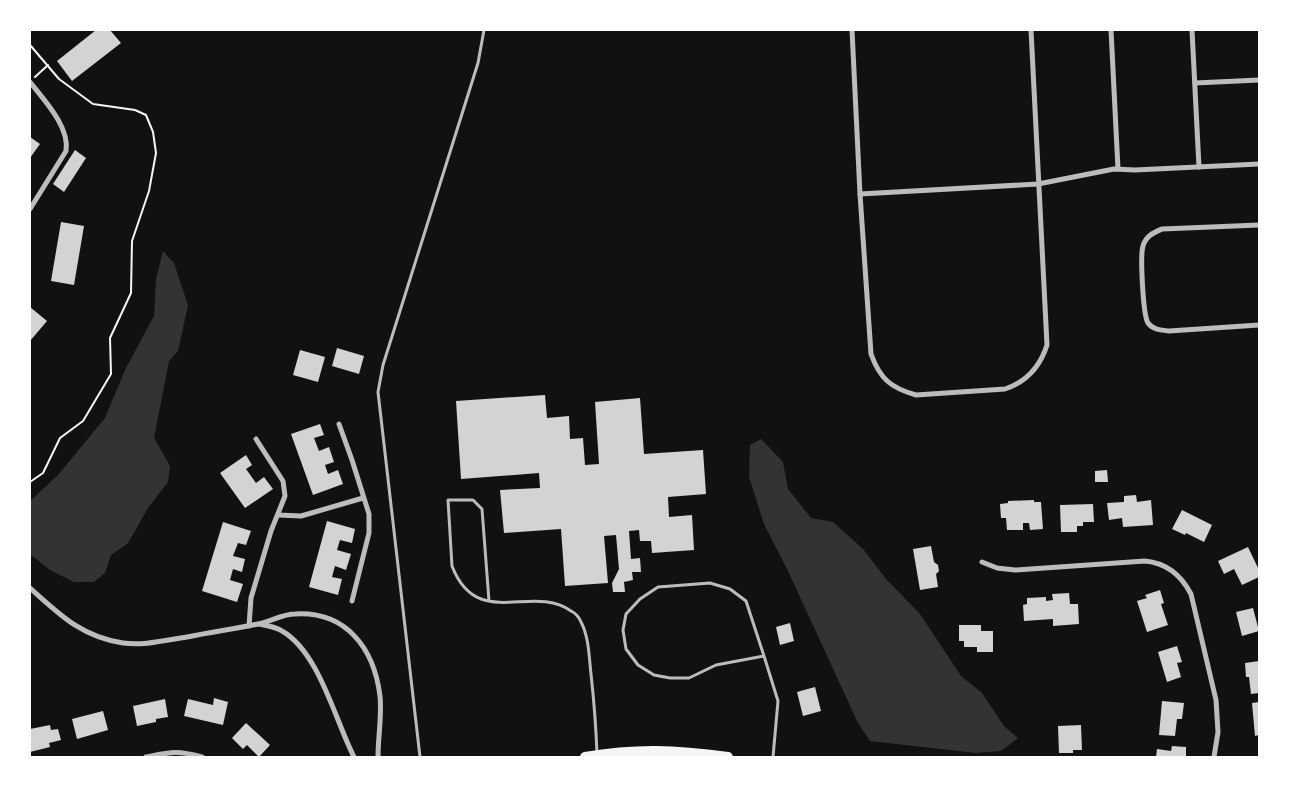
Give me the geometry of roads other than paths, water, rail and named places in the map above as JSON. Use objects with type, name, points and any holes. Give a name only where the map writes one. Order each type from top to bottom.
[{"type":"main road","points":[[585,757],[628,751],[661,750],[728,757]]},
{"type":"street","points":[[852,30],[870,354],[879,374],[886,382],[916,395],[1004,389],[1015,386],[1027,377],[1044,356],[1046,345],[1031,30]]},
{"type":"street","points":[[1111,30],[1118,169]]},
{"type":"street","points":[[1192,30],[1199,167]]},
{"type":"street","points":[[1195,82],[1259,80]]},
{"type":"street","points":[[30,82],[52,111],[67,143],[66,150],[30,209]]},
{"type":"street","points":[[860,194],[1038,184],[1118,169],[1135,170],[1259,164]]},
{"type":"street","points":[[1259,225],[1162,229],[1150,234],[1143,245],[1141,255],[1145,314],[1148,324],[1155,329],[1169,331],[1259,326]]},
{"type":"street","points":[[339,424],[369,514],[369,533],[352,601]]},
{"type":"street","points":[[249,626],[251,598],[271,531],[285,496],[283,481],[256,440]]},
{"type":"street","points":[[278,515],[301,516],[363,498]]},
{"type":"street","points":[[982,562],[997,568],[1015,570],[1145,561],[1159,564],[1172,570],[1184,582],[1190,594],[1216,700],[1218,732],[1214,757]]},
{"type":"street","points":[[30,588],[65,620],[88,634],[125,644],[151,643],[249,626],[292,614],[314,614],[336,621],[355,636],[369,656],[376,676],[380,698],[378,757]]},
{"type":"street","points":[[259,624],[280,629],[302,649],[318,676],[354,757]]},
{"type":"street","points":[[146,757],[182,752],[202,757]]},
{"type":"lane","points":[[420,757],[378,392],[385,356],[478,63],[484,30]]},
{"type":"lane","points":[[489,601],[482,509],[473,500],[448,500],[450,555],[454,571],[468,591],[489,601],[501,604],[542,601],[557,604],[567,608],[581,620],[589,653],[598,755]]},
{"type":"lane","points":[[764,656],[716,665],[689,678],[670,678],[654,675],[638,665],[626,649],[623,630],[626,614],[640,598],[658,587],[710,583],[730,589],[746,601],[764,656],[778,701],[773,757]]}]
